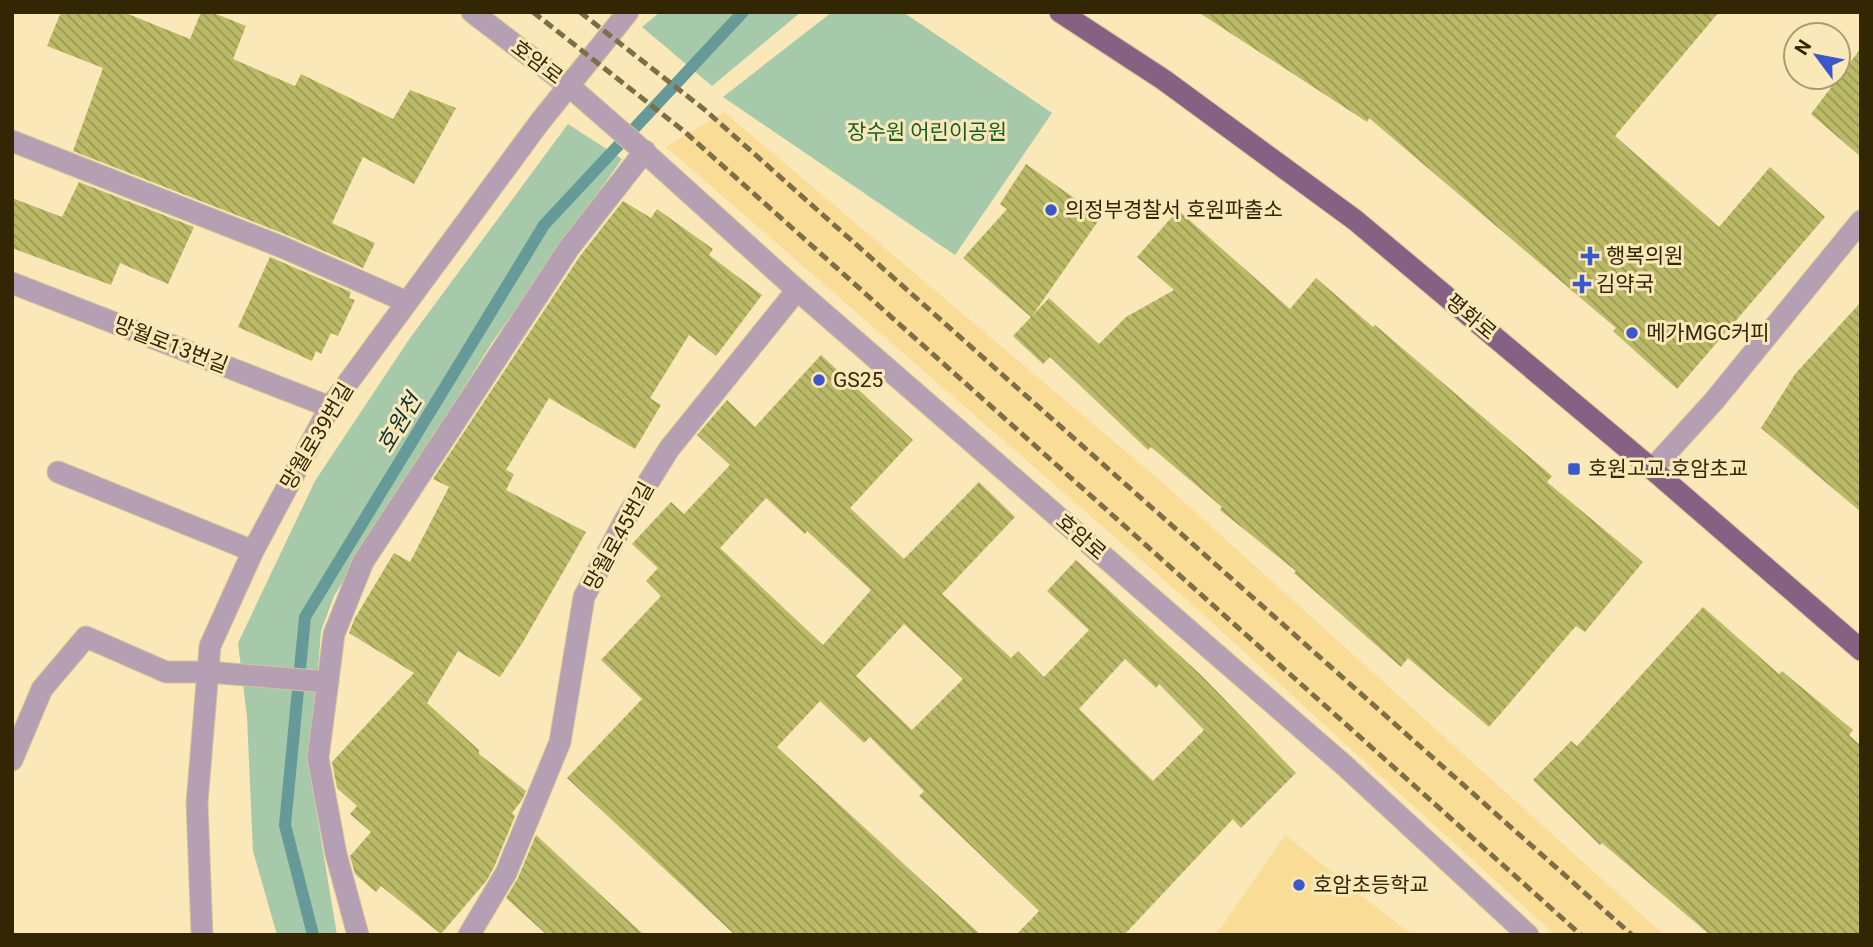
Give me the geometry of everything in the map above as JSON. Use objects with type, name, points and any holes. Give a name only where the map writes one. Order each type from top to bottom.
[{"type":"main road","name":"평화로","points":[[1060,12],[1164,80],[1355,220],[1653,469],[1861,650]]},
{"type":"street","name":"호암로","points":[[472,12],[569,86],[639,146],[797,290],[1345,766],[1528,935]]},
{"type":"street","name":"망월로39번길","points":[[202,935],[197,803],[210,646],[253,551],[330,407],[569,86],[628,12]]},
{"type":"street","points":[[12,141],[282,247],[407,302]]},
{"type":"street","points":[[358,935],[336,854],[318,758],[334,634],[363,562],[639,146]]},
{"type":"street","points":[[1653,469],[1714,401],[1861,221]]},
{"type":"street","name":"망월로13번길","points":[[12,283],[330,407]]},
{"type":"street","name":"망월로45번길","points":[[469,935],[506,873],[560,743],[584,597],[626,518],[669,449],[797,290]]},
{"type":"street","points":[[58,472],[253,551]]},
{"type":"street","points":[[12,760],[42,689],[86,637],[166,672],[208,672],[328,682]]},
{"type":"shaded area","points":[[724,112],[1163,483],[1664,935],[1555,935],[1195,607],[666,147]]},
{"type":"shaded area","name":"호암초등학교","points":[[1285,835],[1412,935],[1216,935]]},
{"type":"green space","points":[[660,12],[801,12],[712,86],[642,27]]},
{"type":"green space","name":"장수원 어린이공원","points":[[832,12],[903,12],[1052,113],[955,255],[723,97]]},
{"type":"green space","points":[[568,124],[622,159],[491,344],[334,596],[321,631],[310,773],[337,935],[277,935],[253,851],[247,717],[238,643],[315,481],[410,338]]},
{"type":"building","points":[[61,12],[123,12],[190,39],[201,12],[211,12],[246,26],[233,59],[295,86],[301,74],[393,119],[410,90],[456,108],[414,184],[363,157],[332,223],[375,243],[363,268],[287,235],[73,151],[103,68],[47,46]]},
{"type":"building","points":[[1198,12],[1719,12],[1615,136],[1719,227],[1770,167],[1825,217],[1677,389],[1613,331],[1616,328],[1369,118],[1367,122]]},
{"type":"building","points":[[1861,48],[1861,157],[1811,114],[1828,91],[1852,91],[1852,60]]},
{"type":"building","points":[[1026,164],[1101,217],[1032,316],[1049,298],[1099,344],[1126,317],[1174,290],[1137,257],[1178,210],[1290,309],[1316,278],[1552,476],[1547,482],[1643,562],[1585,632],[1576,626],[1489,727],[1408,658],[1401,667],[1294,573],[1296,571],[1220,510],[1222,507],[1151,447],[1148,450],[1050,357],[1043,364],[1013,336],[1031,317],[963,258],[1007,209],[1000,204]]},
{"type":"building","points":[[79,182],[194,227],[168,284],[120,263],[111,285],[12,248],[12,198],[62,217]]},
{"type":"building","points":[[623,201],[651,218],[657,209],[713,249],[709,255],[762,295],[716,356],[689,335],[650,398],[661,405],[635,449],[549,398],[506,470],[514,474],[506,490],[586,532],[500,677],[458,651],[427,703],[479,750],[479,754],[526,791],[512,813],[515,816],[487,880],[441,934],[381,886],[376,892],[355,874],[350,856],[371,832],[350,814],[357,806],[337,788],[332,762],[414,673],[349,633],[355,618],[394,553],[410,562],[449,487],[433,479],[580,256]]},
{"type":"building","points":[[270,257],[351,292],[349,298],[355,300],[338,336],[331,333],[321,354],[316,351],[312,361],[238,327]]},
{"type":"building","points":[[1861,302],[1861,512],[1761,428],[1795,374]]},
{"type":"building","points":[[821,355],[913,440],[850,508],[904,559],[979,482],[1015,517],[942,594],[1011,658],[1018,651],[1044,677],[1089,630],[1047,591],[1076,560],[1202,676],[1296,773],[1241,828],[1233,819],[1124,935],[1016,935],[1039,911],[919,796],[924,791],[870,737],[864,743],[820,701],[777,747],[981,935],[735,935],[567,778],[642,699],[601,660],[661,596],[646,581],[658,568],[632,544],[671,502],[684,514],[730,465],[697,435],[727,400],[755,427]],"holes":[[[766,498],[805,534],[807,531],[871,590],[823,645],[720,548]],[[904,624],[963,679],[912,730],[856,676]],[[1125,659],[1156,688],[1159,684],[1204,730],[1153,781],[1079,709]]]},
{"type":"building","points":[[1703,607],[1779,674],[1782,671],[1853,730],[1849,735],[1861,746],[1861,935],[1710,935],[1602,843],[1600,845],[1533,780],[1571,741],[1577,746]]},
{"type":"building","points":[[536,835],[644,935],[547,935],[506,898],[518,878]]},
{"type":"waterway","name":"호원천","points":[[313,935],[285,825],[305,617],[544,225],[743,12]]},
{"type":"railway","points":[[533,12],[685,132],[1581,935]]},
{"type":"railway","points":[[580,12],[705,110],[1632,935]]},
{"type":"place","name":"의정부경찰서 호원파출소","points":[[1051,210]]},
{"type":"place","name":"행복의원","points":[[1590,256]]},
{"type":"place","name":"김약국","points":[[1582,284]]},
{"type":"place","name":"메가MGC커피","points":[[1632,333]]},
{"type":"place","name":"GS25","points":[[819,380]]},
{"type":"place","name":"호원고교.호암초교","points":[[1574,469]]},
{"type":"place","name":"호암초등학교","points":[[1299,885]]}]
